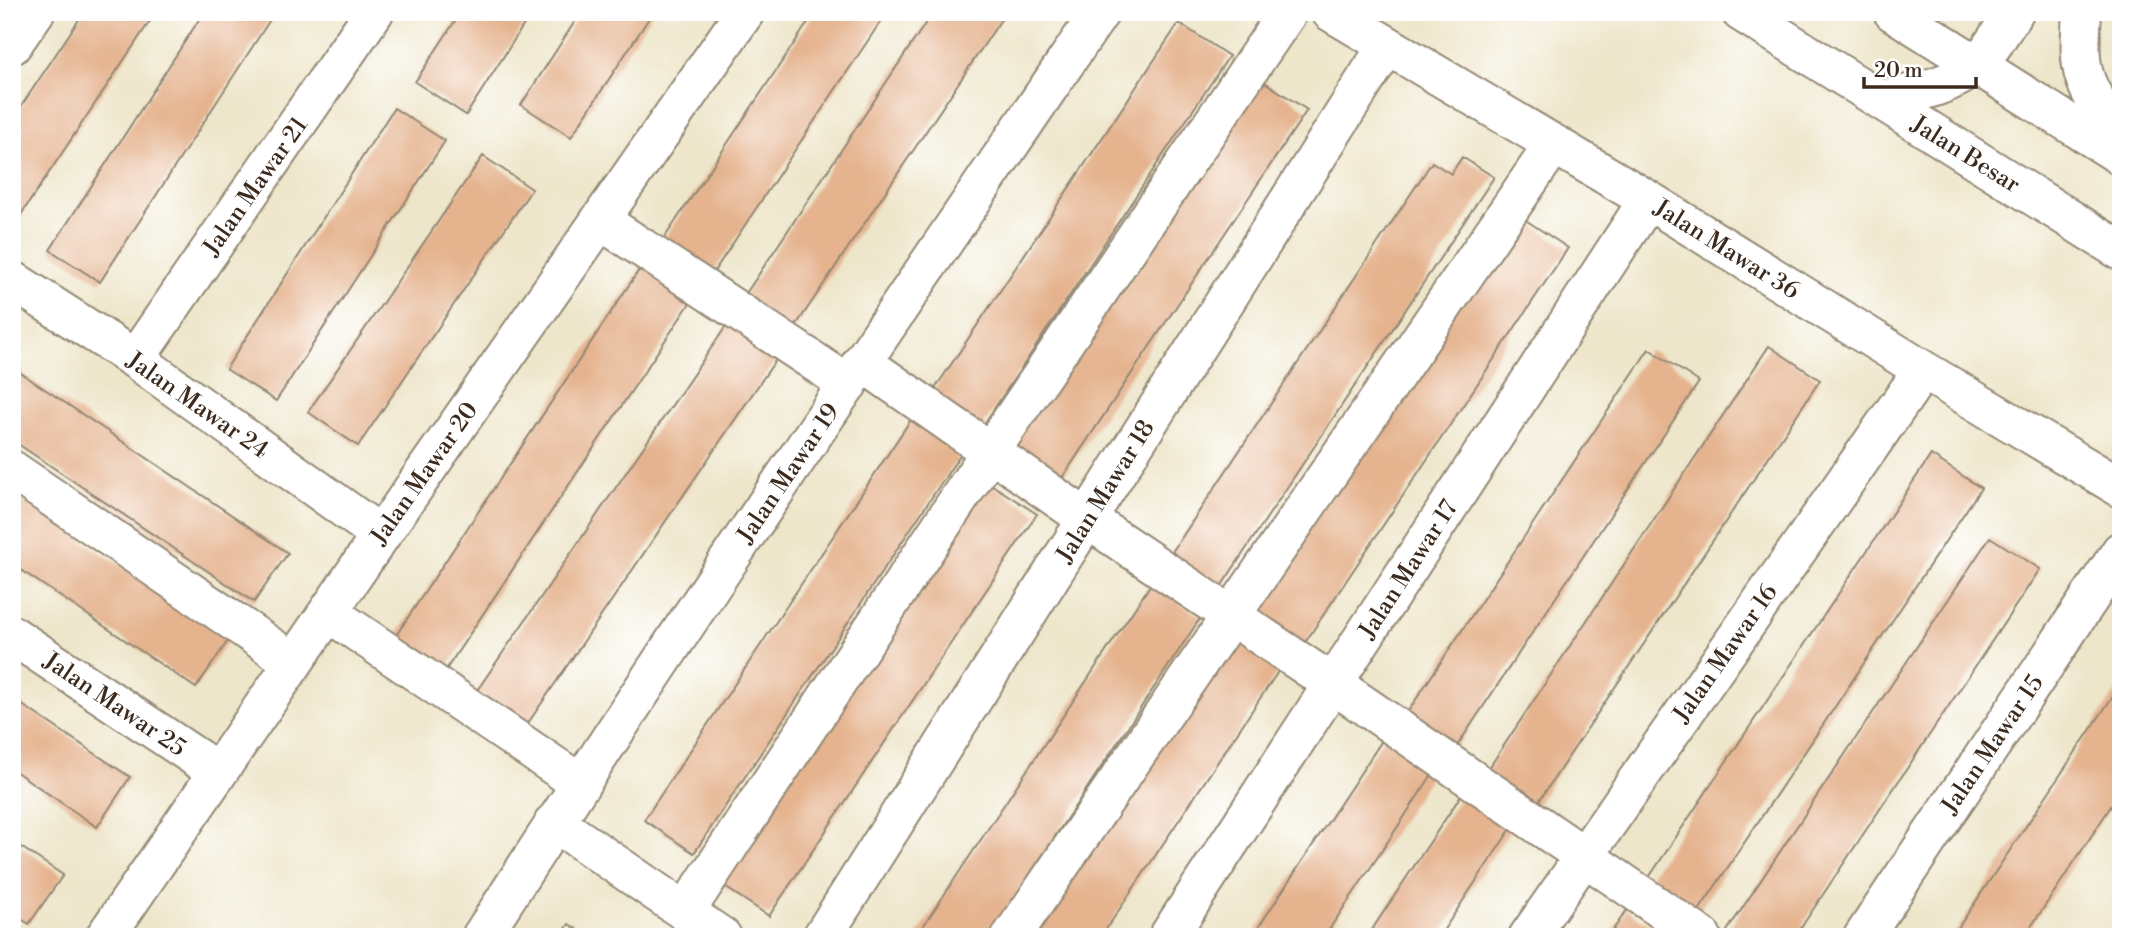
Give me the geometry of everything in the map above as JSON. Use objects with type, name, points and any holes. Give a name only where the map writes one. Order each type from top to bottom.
[{"type":"street","points":[[12,45],[35,12]]},
{"type":"street","name":"Jalan Mawar 21","points":[[135,359],[374,12]]},
{"type":"street","name":"Jalan Mawar 20","points":[[105,937],[745,12]]},
{"type":"street","name":"Jalan Mawar 19","points":[[481,937],[554,822],[1100,12]]},
{"type":"street","points":[[685,912],[990,453],[1288,12]]},
{"type":"street","name":"Jalan Mawar 36","points":[[1331,12],[1648,200],[1923,370],[2121,488]]},
{"type":"street","name":"Jalan Besar","points":[[1741,12],[2121,251]]},
{"type":"street","points":[[1893,12],[2121,156]]},
{"type":"street","points":[[1882,100],[1952,80],[1977,65],[2014,12]]},
{"type":"street","points":[[2082,12],[2081,54],[2084,78],[2121,141]]},
{"type":"street","name":"Jalan Mawar 18","points":[[822,937],[1387,46]]},
{"type":"street","points":[[1011,937],[1554,144]]},
{"type":"street","name":"Jalan Mawar 17","points":[[1168,937],[1648,200]]},
{"type":"street","points":[[600,220],[990,453],[1702,937]]},
{"type":"street","name":"Jalan Mawar 24","points":[[12,280],[135,359],[381,535]]},
{"type":"street","name":"Jalan Mawar 16","points":[[1528,937],[1923,370]]},
{"type":"street","points":[[12,470],[293,662]]},
{"type":"street","name":"Jalan Mawar 15","points":[[1863,937],[2121,551]]},
{"type":"street","points":[[328,612],[581,784]]},
{"type":"street","name":"Jalan Mawar 25","points":[[12,635],[218,772]]},
{"type":"street","points":[[554,822],[722,937]]},
{"type":"building","points":[[84,12],[156,12],[18,219],[12,215],[12,120]]},
{"type":"building","points":[[204,12],[275,12],[100,282],[50,250]]},
{"type":"building","points":[[461,12],[532,12],[466,115],[415,82]]},
{"type":"building","points":[[581,12],[653,12],[571,137],[521,105]]},
{"type":"building","points":[[815,12],[887,12],[709,279],[659,246]]},
{"type":"building","points":[[933,12],[1006,12],[793,330],[743,298]]},
{"type":"building","points":[[1179,23],[1229,56],[980,430],[930,396]]},
{"type":"building","points":[[1257,77],[1307,110],[1058,484],[1008,451]]},
{"type":"building","points":[[394,108],[445,141],[276,401],[226,369]]},
{"type":"building","points":[[483,156],[532,189],[358,446],[308,412]]},
{"type":"building","points":[[1462,157],[1494,177],[1218,591],[1168,558],[1432,162],[1451,174]]},
{"type":"building","points":[[1518,215],[1568,248],[1300,650],[1250,617]]},
{"type":"building","points":[[643,264],[694,297],[445,671],[395,637]]},
{"type":"building","points":[[729,322],[779,355],[526,726],[476,692]]},
{"type":"building","points":[[1769,346],[1820,380],[1533,810],[1483,777]]},
{"type":"building","points":[[1649,349],[1699,382],[1451,755],[1401,722]]},
{"type":"building","points":[[12,367],[288,553],[254,602],[12,440]]},
{"type":"building","points":[[912,418],[962,452],[694,853],[644,820]]},
{"type":"building","points":[[1931,455],[1981,488],[1694,918],[1644,885]]},
{"type":"building","points":[[986,481],[1037,514],[769,916],[719,883]]},
{"type":"building","points":[[12,493],[229,639],[196,688],[12,564]]},
{"type":"building","points":[[1990,537],[2040,569],[1795,937],[1723,937]]},
{"type":"building","points":[[1151,584],[1201,617],[988,937],[916,937]]},
{"type":"building","points":[[1228,637],[1279,670],[1101,937],[1029,937]]},
{"type":"building","points":[[2121,684],[2121,791],[2063,879],[2024,937],[1952,937]]},
{"type":"building","points":[[12,698],[130,777],[97,827],[12,769]]},
{"type":"building","points":[[1385,736],[1435,770],[1379,855],[1324,937],[1252,937]]},
{"type":"building","points":[[1464,791],[1514,824],[1439,937],[1367,937]]},
{"type":"building","points":[[12,841],[63,875],[29,924],[12,913]]},
{"type":"building","points":[[1627,910],[1667,937],[1608,937]]},
{"type":"building","points":[[569,924],[589,937],[560,937]]}]
